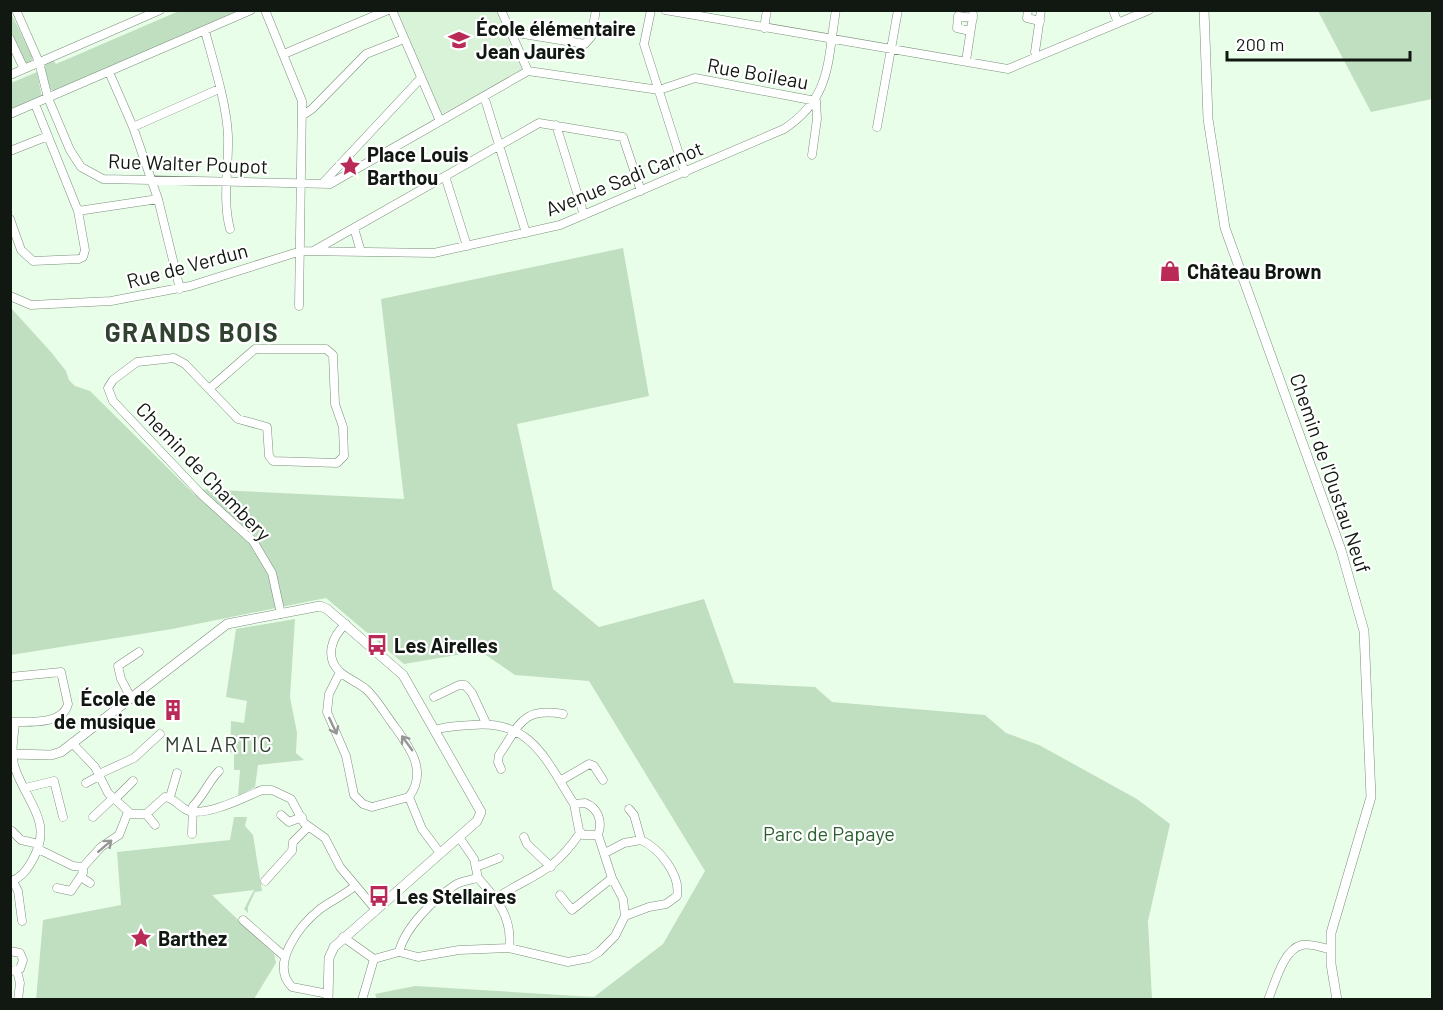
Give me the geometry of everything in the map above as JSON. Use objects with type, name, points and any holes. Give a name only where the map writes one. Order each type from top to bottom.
[{"type":"street","name":"Rue Walter Poupot","points":[[16,10],[39,62],[48,98],[70,150],[81,167],[103,179],[322,184]]},
{"type":"street","points":[[10,75],[148,13],[160,10]]},
{"type":"street","points":[[10,114],[250,10]]},
{"type":"street","points":[[265,10],[302,101],[299,306]]},
{"type":"street","points":[[284,54],[390,10],[440,121]]},
{"type":"street","points":[[501,10],[528,71]]},
{"type":"street","points":[[511,32],[585,44],[591,37],[596,10]]},
{"type":"street","points":[[651,10],[644,44],[685,173]]},
{"type":"street","points":[[665,10],[1008,69],[1149,10]]},
{"type":"street","points":[[764,28],[767,10]]},
{"type":"street","name":"Avenue Sadi Carnot","points":[[301,251],[434,253],[560,225],[784,129],[803,116],[816,101],[824,83],[836,10]]},
{"type":"street","points":[[877,127],[898,10]]},
{"type":"street","points":[[1028,10],[1028,18],[1040,21]]},
{"type":"street","points":[[1037,57],[1035,52],[1041,10]]},
{"type":"street","points":[[1113,10],[1118,23]]},
{"type":"street","name":"Chemin de l'Oustau Neuf","points":[[1204,10],[1207,109],[1225,228],[1341,550],[1364,631],[1371,797],[1334,918],[1330,950],[1337,999]]},
{"type":"street","points":[[966,61],[973,16],[958,16],[957,28],[970,31]]},
{"type":"street","points":[[205,31],[225,107],[228,133],[226,215],[230,229]]},
{"type":"street","points":[[10,39],[24,69]]},
{"type":"street","points":[[303,115],[312,109],[366,54],[404,39]]},
{"type":"street","points":[[322,184],[330,184],[528,71],[659,90]]},
{"type":"street","points":[[109,72],[133,126],[158,199],[180,289]]},
{"type":"street","points":[[322,184],[421,78]]},
{"type":"street","name":"Rue Boileau","points":[[659,90],[695,78],[816,101]]},
{"type":"street","points":[[133,126],[219,89]]},
{"type":"street","points":[[484,96],[526,233]]},
{"type":"street","points":[[812,155],[818,119],[816,101]]},
{"type":"street","points":[[10,219],[21,250],[33,261],[83,257],[85,250],[78,211],[35,104]]},
{"type":"street","points":[[314,251],[539,123],[622,137],[641,191]]},
{"type":"street","points":[[556,125],[584,215]]},
{"type":"street","points":[[10,151],[48,136]]},
{"type":"street","points":[[444,176],[468,246]]},
{"type":"street","points":[[78,211],[158,199]]},
{"type":"street","points":[[354,228],[361,252]]},
{"type":"street","name":"Rue de Verdun","points":[[10,296],[31,304],[111,302],[180,289],[301,251]]},
{"type":"street","points":[[255,349],[329,350],[333,359],[335,404],[344,427],[343,459],[337,463],[273,461],[269,456],[267,427],[238,419],[209,389],[255,349]]},
{"type":"street","name":"Chemin de Chambery","points":[[209,389],[185,363],[170,358],[137,362],[113,380],[108,388],[113,400],[182,474],[257,547],[272,573],[281,614]]},
{"type":"street","points":[[12,754],[56,754],[226,624],[324,607],[398,668],[481,812],[477,821],[343,936],[331,951],[329,958],[328,997],[292,987],[284,976],[284,956],[313,916],[355,886]]},
{"type":"street","points":[[346,624],[331,645],[331,653],[340,672],[368,691],[414,753],[417,771],[409,797],[422,829],[440,853]]},
{"type":"street","points":[[131,698],[121,679],[118,666],[139,652]]},
{"type":"street","points":[[10,677],[61,672],[68,704],[63,712],[39,723],[13,722],[14,766],[39,819],[39,846],[26,871],[12,882],[18,891],[22,921]]},
{"type":"street","points":[[340,672],[329,694],[327,712],[346,756],[354,795],[363,804],[372,807],[409,797]]},
{"type":"street","points":[[434,697],[459,685],[465,685],[472,693],[486,723]]},
{"type":"street","points":[[501,769],[498,762],[499,755],[527,715],[543,710],[563,714]]},
{"type":"street","points":[[435,730],[486,723],[499,724],[516,730],[528,737],[574,804],[580,833],[564,855],[551,867],[496,898]]},
{"type":"street","points":[[86,783],[134,758],[160,734]]},
{"type":"street","points":[[72,743],[99,775],[114,799],[128,812],[146,813],[160,800],[170,797]]},
{"type":"street","points":[[560,781],[589,764],[594,766],[603,780]]},
{"type":"street","points":[[192,834],[193,806],[202,797],[207,784],[219,771]]},
{"type":"street","points":[[170,797],[177,773]]},
{"type":"street","points":[[25,788],[54,781],[63,817]]},
{"type":"street","points":[[93,818],[133,781]]},
{"type":"street","points":[[170,797],[181,807],[193,812],[267,790],[291,800],[308,827],[325,838],[339,867],[376,910]]},
{"type":"street","points":[[374,959],[399,951],[418,957],[455,951],[509,948],[557,960],[578,961],[605,947],[615,936],[626,916],[623,898],[612,878],[598,835],[599,821],[595,808],[585,803],[574,804]]},
{"type":"street","points":[[626,916],[671,902],[678,891],[672,872],[661,855],[641,840],[634,815],[629,809]]},
{"type":"street","points":[[57,888],[71,891],[81,877],[83,867],[101,848],[119,835],[128,812]]},
{"type":"street","points":[[146,813],[155,825]]},
{"type":"street","points":[[282,815],[289,822],[302,817]]},
{"type":"street","points":[[265,881],[292,852],[293,842],[308,827]]},
{"type":"street","points":[[12,831],[21,840],[39,846],[73,866],[83,867]]},
{"type":"street","points":[[580,833],[598,835]]},
{"type":"street","points":[[459,837],[471,853],[478,878],[496,898],[510,929],[509,948]]},
{"type":"street","points":[[524,837],[530,848],[551,867]]},
{"type":"street","points":[[605,853],[624,843],[641,840]]},
{"type":"street","points":[[476,867],[499,858]]},
{"type":"street","points":[[81,877],[90,883]]},
{"type":"street","points":[[399,951],[407,932],[421,915],[455,885],[478,878]]},
{"type":"street","points":[[560,895],[572,910],[612,878]]},
{"type":"street","points":[[243,920],[284,956]]},
{"type":"street","points":[[343,936],[374,959]]},
{"type":"street","points":[[1268,999],[1294,948],[1309,944],[1330,950]]},
{"type":"street","points":[[10,951],[22,956],[22,966],[14,971],[20,983],[18,999]]},
{"type":"street","points":[[362,999],[374,959]]},
{"type":"shaded area","name":"École élémentaire Jean Jaurès","points":[[396,11],[497,11],[524,69],[440,115]]},
{"type":"green space","points":[[10,11],[33,58],[28,65],[24,63],[11,33]]},
{"type":"green space","points":[[179,11],[241,11],[55,91],[49,89],[44,69],[46,63],[53,60],[56,64]]},
{"type":"green space","points":[[1318,11],[1432,11],[1432,99],[1371,112]]},
{"type":"green space","points":[[37,72],[42,98],[11,111],[11,83]]},
{"type":"green space","name":"Parc de Papaye","points":[[623,248],[649,396],[517,424],[553,589],[599,627],[704,599],[734,683],[815,687],[832,702],[985,715],[1006,733],[1039,745],[1137,799],[1170,824],[1148,921],[1152,999],[377,999],[375,994],[415,986],[594,997],[663,944],[705,871],[589,681],[515,675],[480,651],[404,664],[326,598],[172,629],[11,655],[11,308],[51,352],[66,371],[69,380],[75,386],[90,391],[195,495],[198,489],[404,499],[381,299]]},
{"type":"green space","points":[[295,619],[290,697],[297,733],[296,753],[304,760],[258,765],[255,787],[238,796],[240,770],[234,770],[234,753],[230,752],[231,721],[244,723],[247,701],[226,697],[236,629]]},
{"type":"green space","points":[[234,817],[247,817],[245,826],[253,835],[262,891],[255,892],[248,907],[248,913],[244,909],[254,890],[212,895],[274,954],[276,963],[254,999],[36,1000],[43,920],[121,905],[117,852],[230,840]]},
{"type":"place","name":"École élémentaire Jean Jaurès","points":[[459,40]]},
{"type":"place","name":"Place Louis Barthou","points":[[350,166]]},
{"type":"place","name":"Château Brown","points":[[1170,271]]},
{"type":"place","name":"Les Airelles","points":[[377,645]]},
{"type":"place","name":"École de de musique","points":[[173,710]]},
{"type":"place","name":"Les Stellaires","points":[[379,896]]},
{"type":"place","name":"Barthez","points":[[141,938]]},
{"type":"district","name":"GRANDS BOIS","points":[[192,331]]},
{"type":"district","name":"MALARTIC","points":[[219,743]]}]
